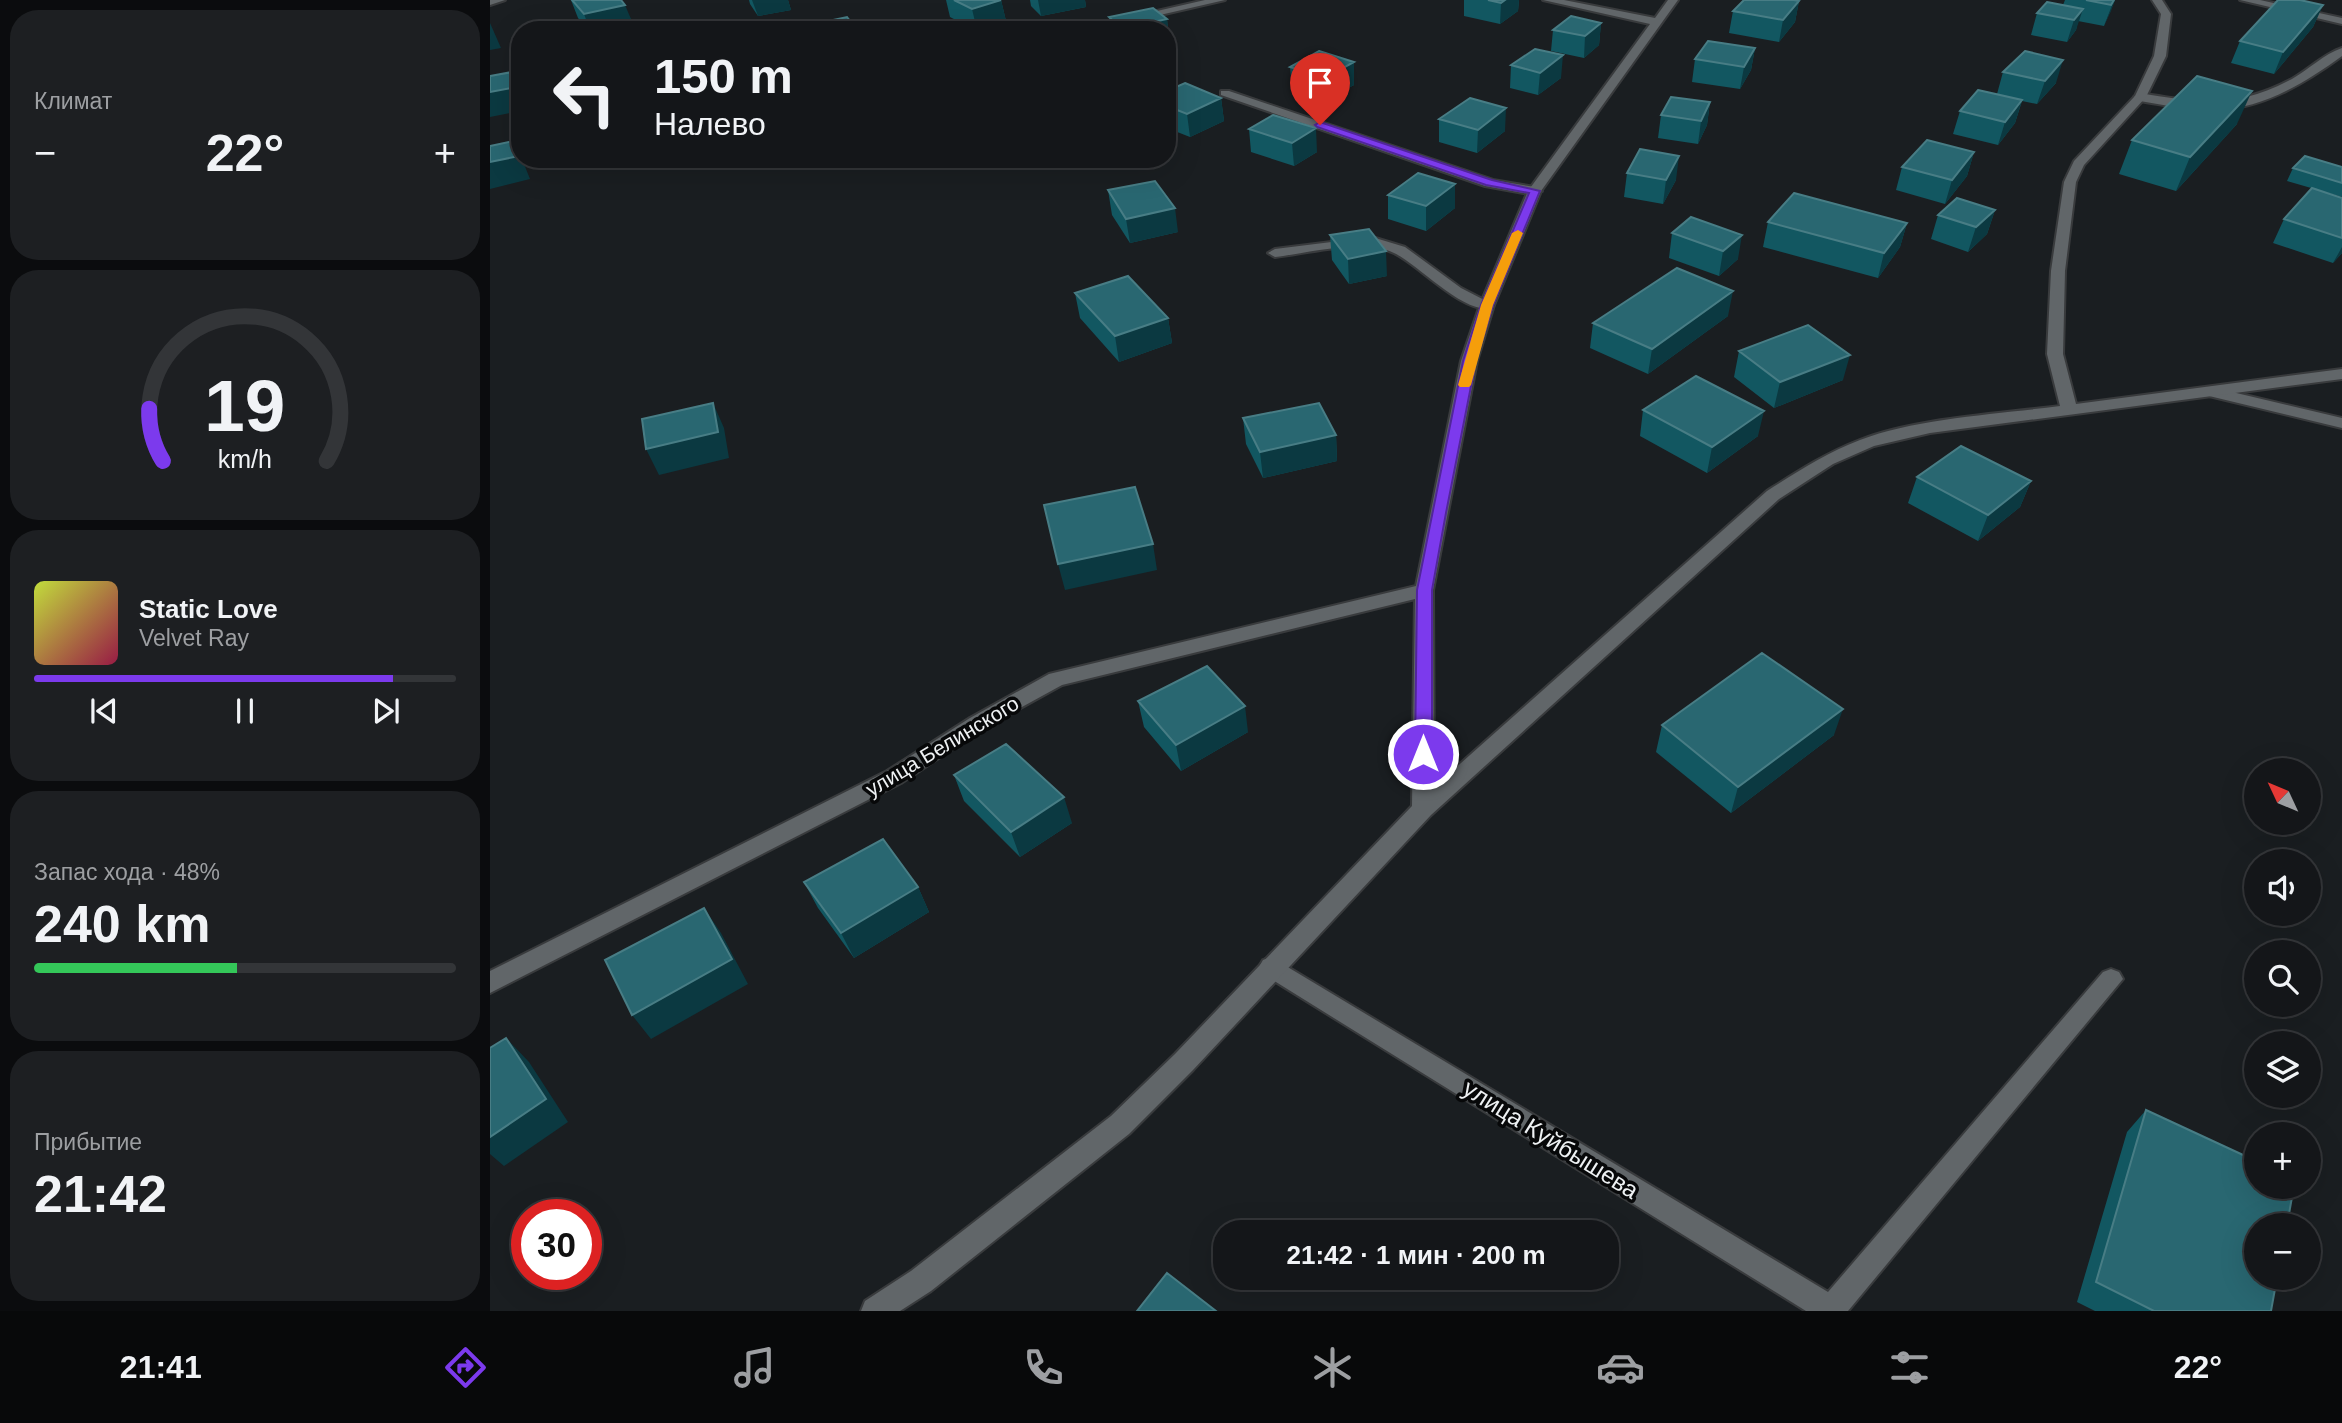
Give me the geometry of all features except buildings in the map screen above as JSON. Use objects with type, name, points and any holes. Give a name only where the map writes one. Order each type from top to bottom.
[{"type":"street","points":[[490,2],[500,0]]},
{"type":"street","points":[[1121,21],[1220,0]]},
{"type":"street","points":[[1548,0],[1658,22]]},
{"type":"street","points":[[1423,809],[1424,590],[1469,361],[1487,305],[1535,191],[1673,0]]},
{"type":"street","points":[[2069,409],[2055,355],[2058,271],[2070,182],[2078,164],[2140,97],[2160,56],[2166,14],[2157,0]]},
{"type":"street","points":[[2245,0],[2342,21]]},
{"type":"street","points":[[2140,97],[2191,105],[2226,106],[2266,96],[2310,74],[2342,51]]},
{"type":"street","points":[[1225,93],[1490,183],[1535,191]]},
{"type":"street","points":[[490,154],[511,150]]},
{"type":"street","points":[[1275,253],[1372,241],[1400,250],[1456,291],[1487,305]]},
{"type":"street","points":[[875,1311],[921,1281],[1120,1125],[1184,1062],[1423,809],[1773,495],[1827,460],[1869,442],[1930,428],[2342,374]]},
{"type":"street","points":[[2211,392],[2342,423]]},
{"type":"street","name":"улица Белинского","points":[[490,984],[894,777],[977,723],[1056,679],[1424,590]]},
{"type":"street","name":"улица Куйбышева","points":[[1271,967],[1831,1311]]},
{"type":"street","points":[[1831,1311],[2111,979]]},
{"type":"slow traffic","points":[[1465,385],[1469,361],[1487,305],[1518,233]]},
{"type":"route","points":[[1320,125],[1490,183],[1535,191],[1487,305],[1469,361],[1424,590],[1423,754]]}]
